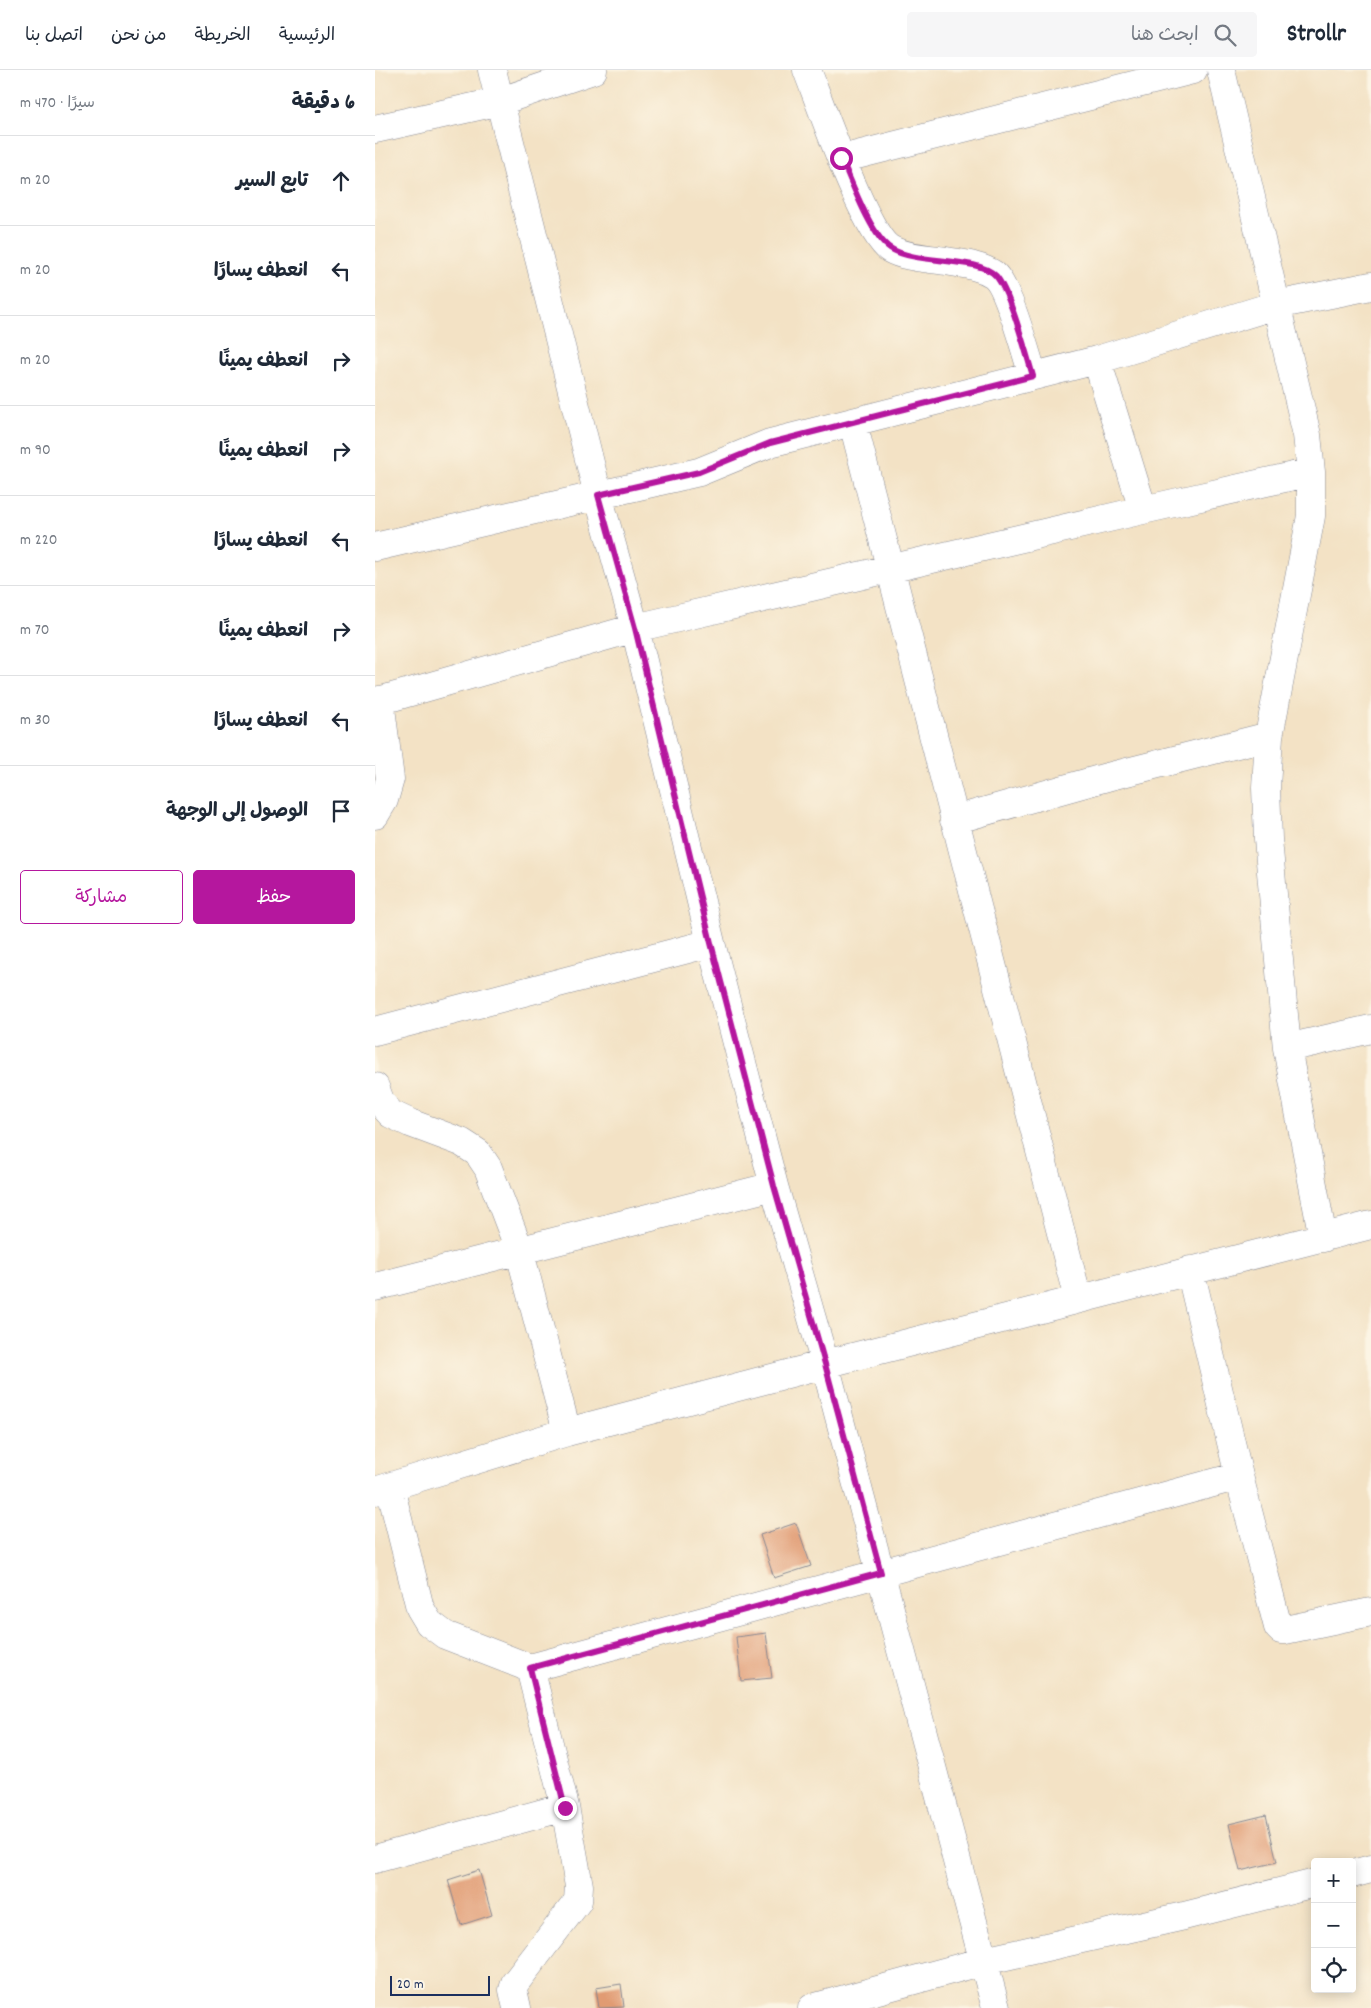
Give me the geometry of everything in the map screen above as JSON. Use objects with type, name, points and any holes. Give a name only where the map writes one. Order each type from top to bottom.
[{"type":"street","points":[[492,70],[598,495],[635,628],[711,943],[774,1186],[825,1364],[996,2008]]},
{"type":"street","points":[[375,129],[501,102],[593,70]]},
{"type":"street","points":[[807,70],[841,158],[874,230],[889,248],[905,254],[981,267],[995,275],[1005,290],[1033,376]]},
{"type":"street","points":[[841,158],[1193,70]]},
{"type":"street","points":[[1221,70],[1307,435],[1311,472],[1311,516],[1269,736],[1266,788],[1268,839],[1287,1048],[1323,1238]]},
{"type":"street","points":[[375,547],[699,472],[770,443],[1097,360],[1276,305],[1371,286]]},
{"type":"street","points":[[1097,360],[1143,510]]},
{"type":"street","points":[[853,422],[1078,1299]]},
{"type":"street","points":[[375,815],[385,800],[389,779],[378,701],[635,628],[1311,472]]},
{"type":"street","points":[[954,820],[1107,777],[1269,736]]},
{"type":"street","points":[[375,1031],[711,943]]},
{"type":"street","points":[[1287,1048],[1371,1029]]},
{"type":"street","points":[[375,1087],[381,1103],[391,1114],[461,1142],[478,1153],[488,1168],[519,1249],[567,1432]]},
{"type":"street","points":[[375,1287],[519,1249],[774,1186]]},
{"type":"street","points":[[1239,1476],[530,1668],[445,1635],[429,1623],[420,1608],[383,1489],[567,1432],[1190,1270],[1371,1225]]},
{"type":"street","points":[[1190,1270],[1239,1476],[1278,1627],[1281,1630],[1371,1613]]},
{"type":"street","points":[[517,2008],[513,1990],[515,1983],[578,1900],[579,1886],[565,1808],[530,1668]]},
{"type":"street","points":[[375,1858],[565,1808]]},
{"type":"street","points":[[1356,1873],[1371,1869]]},
{"type":"street","points":[[812,2008],[984,1961],[1311,1885]]},
{"type":"building","points":[[796,1523],[811,1566],[774,1578],[760,1535]]},
{"type":"building","points":[[766,1633],[772,1678],[741,1681],[736,1637]]},
{"type":"building","points":[[1266,1815],[1277,1862],[1240,1871],[1229,1824]]},
{"type":"building","points":[[479,1870],[492,1915],[461,1925],[448,1880]]},
{"type":"building","points":[[621,1984],[624,2007],[599,2008],[596,1988]]},
{"type":"route","points":[[565,1808],[530,1668],[881,1573],[825,1364],[774,1186],[711,943],[635,628],[598,495],[699,472],[770,443],[1033,376],[1005,290],[995,275],[981,267],[905,254],[889,248],[874,230],[841,158]]}]
